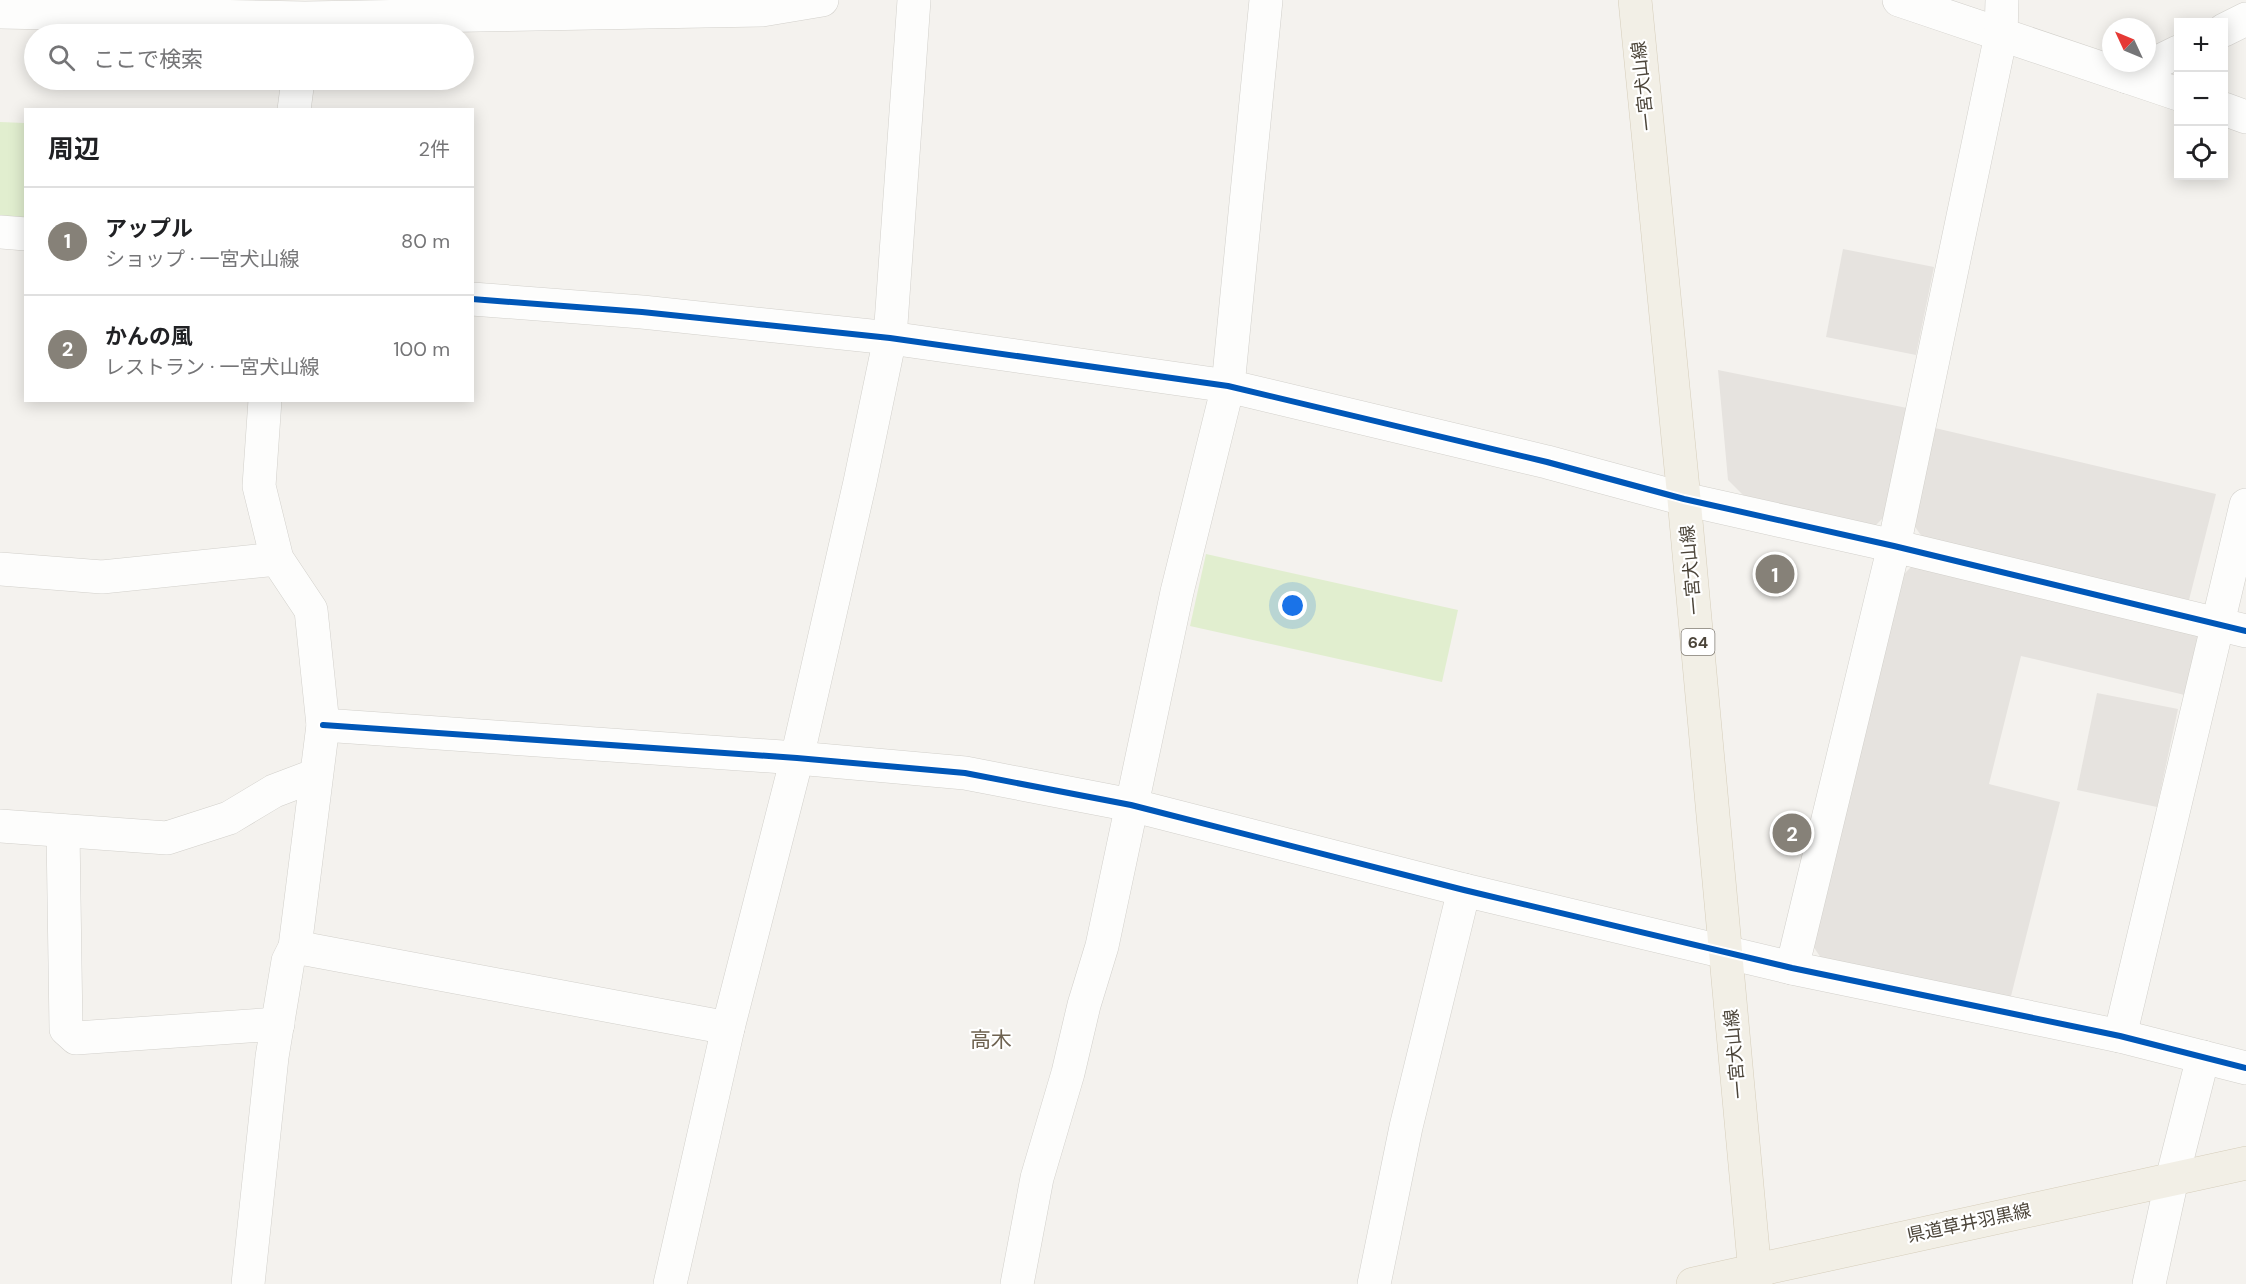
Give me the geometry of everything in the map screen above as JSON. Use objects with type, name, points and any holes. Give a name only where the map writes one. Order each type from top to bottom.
[{"type":"main road","name":"一宮犬山線","points":[[1635,0],[1726,952],[1753,1279]]},
{"type":"main road","name":"県道草井羽黒線","points":[[1693,1284],[1753,1279],[2246,1163]]},
{"type":"street","points":[[0,12],[304,17],[762,10],[822,0]]},
{"type":"street","points":[[670,1284],[728,1028],[797,758],[860,482],[890,338],[914,0]]},
{"type":"street","points":[[1017,1284],[1037,1178],[1102,946],[1177,592],[1228,386],[1266,0]]},
{"type":"street","points":[[1899,0],[2174,93]]},
{"type":"street","points":[[1792,968],[1894,546],[2001,35],[2002,0]]},
{"type":"street","points":[[2228,28],[2246,19]]},
{"type":"street","points":[[2127,77],[2174,54]]},
{"type":"street","points":[[294,108],[297,90]]},
{"type":"street","points":[[2228,111],[2246,117]]},
{"type":"street","points":[[0,232],[24,234]]},
{"type":"street","points":[[474,299],[642,312],[890,338],[1228,386],[1547,462],[1684,499],[1894,546],[2232,627]]},
{"type":"street","points":[[248,1284],[272,1057],[288,961],[295,948],[323,725],[311,610],[277,559],[259,486],[265,402]]},
{"type":"street","points":[[2120,1036],[2232,627],[2246,505]]},
{"type":"street","points":[[0,569],[102,577],[277,559]]},
{"type":"street","points":[[323,725],[797,758],[966,773],[1131,805],[1464,890],[1792,968],[2120,1036],[2246,1068]]},
{"type":"street","points":[[0,826],[167,838],[229,818],[274,791],[316,775]]},
{"type":"street","points":[[63,831],[66,1029],[76,1038],[278,1024]]},
{"type":"street","points":[[1374,1284],[1406,1126],[1464,890]]},
{"type":"street","points":[[295,948],[728,1028]]},
{"type":"street","points":[[2149,1284],[2172,1179],[2203,1058]]},
{"type":"green space","points":[[0,122],[24,123],[24,224],[0,223]]},
{"type":"green space","points":[[1206,554],[1458,610],[1442,682],[1190,626]]},
{"type":"shaded area","points":[[1843,249],[1934,267],[1916,355],[1826,337]]},
{"type":"shaded area","points":[[1718,370],[1912,409],[1889,512],[1872,529],[1748,500],[1728,480]]},
{"type":"shaded area","points":[[1935,428],[2216,494],[2189,600],[1925,541],[1913,524]]},
{"type":"shaded area","points":[[1914,564],[2195,631],[2204,648],[2193,697],[2021,656],[1989,784],[2060,802],[2010,1000],[1821,958],[1813,946],[1902,576]]},
{"type":"shaded area","points":[[2097,693],[2178,709],[2157,807],[2077,790]]},
{"type":"cycle path","points":[[474,299],[642,312],[890,338],[1228,386],[1547,462],[1684,499],[1894,546],[2246,631]]},
{"type":"cycle path","points":[[323,725],[797,758],[965,773],[1131,805],[1464,890],[1792,968],[2120,1036],[2246,1068]]},
{"type":"place","name":"アップル","points":[[1775,574]]},
{"type":"place","name":"かんの風","points":[[1792,833]]},
{"type":"district","name":"高木","points":[[991,1040]]}]
